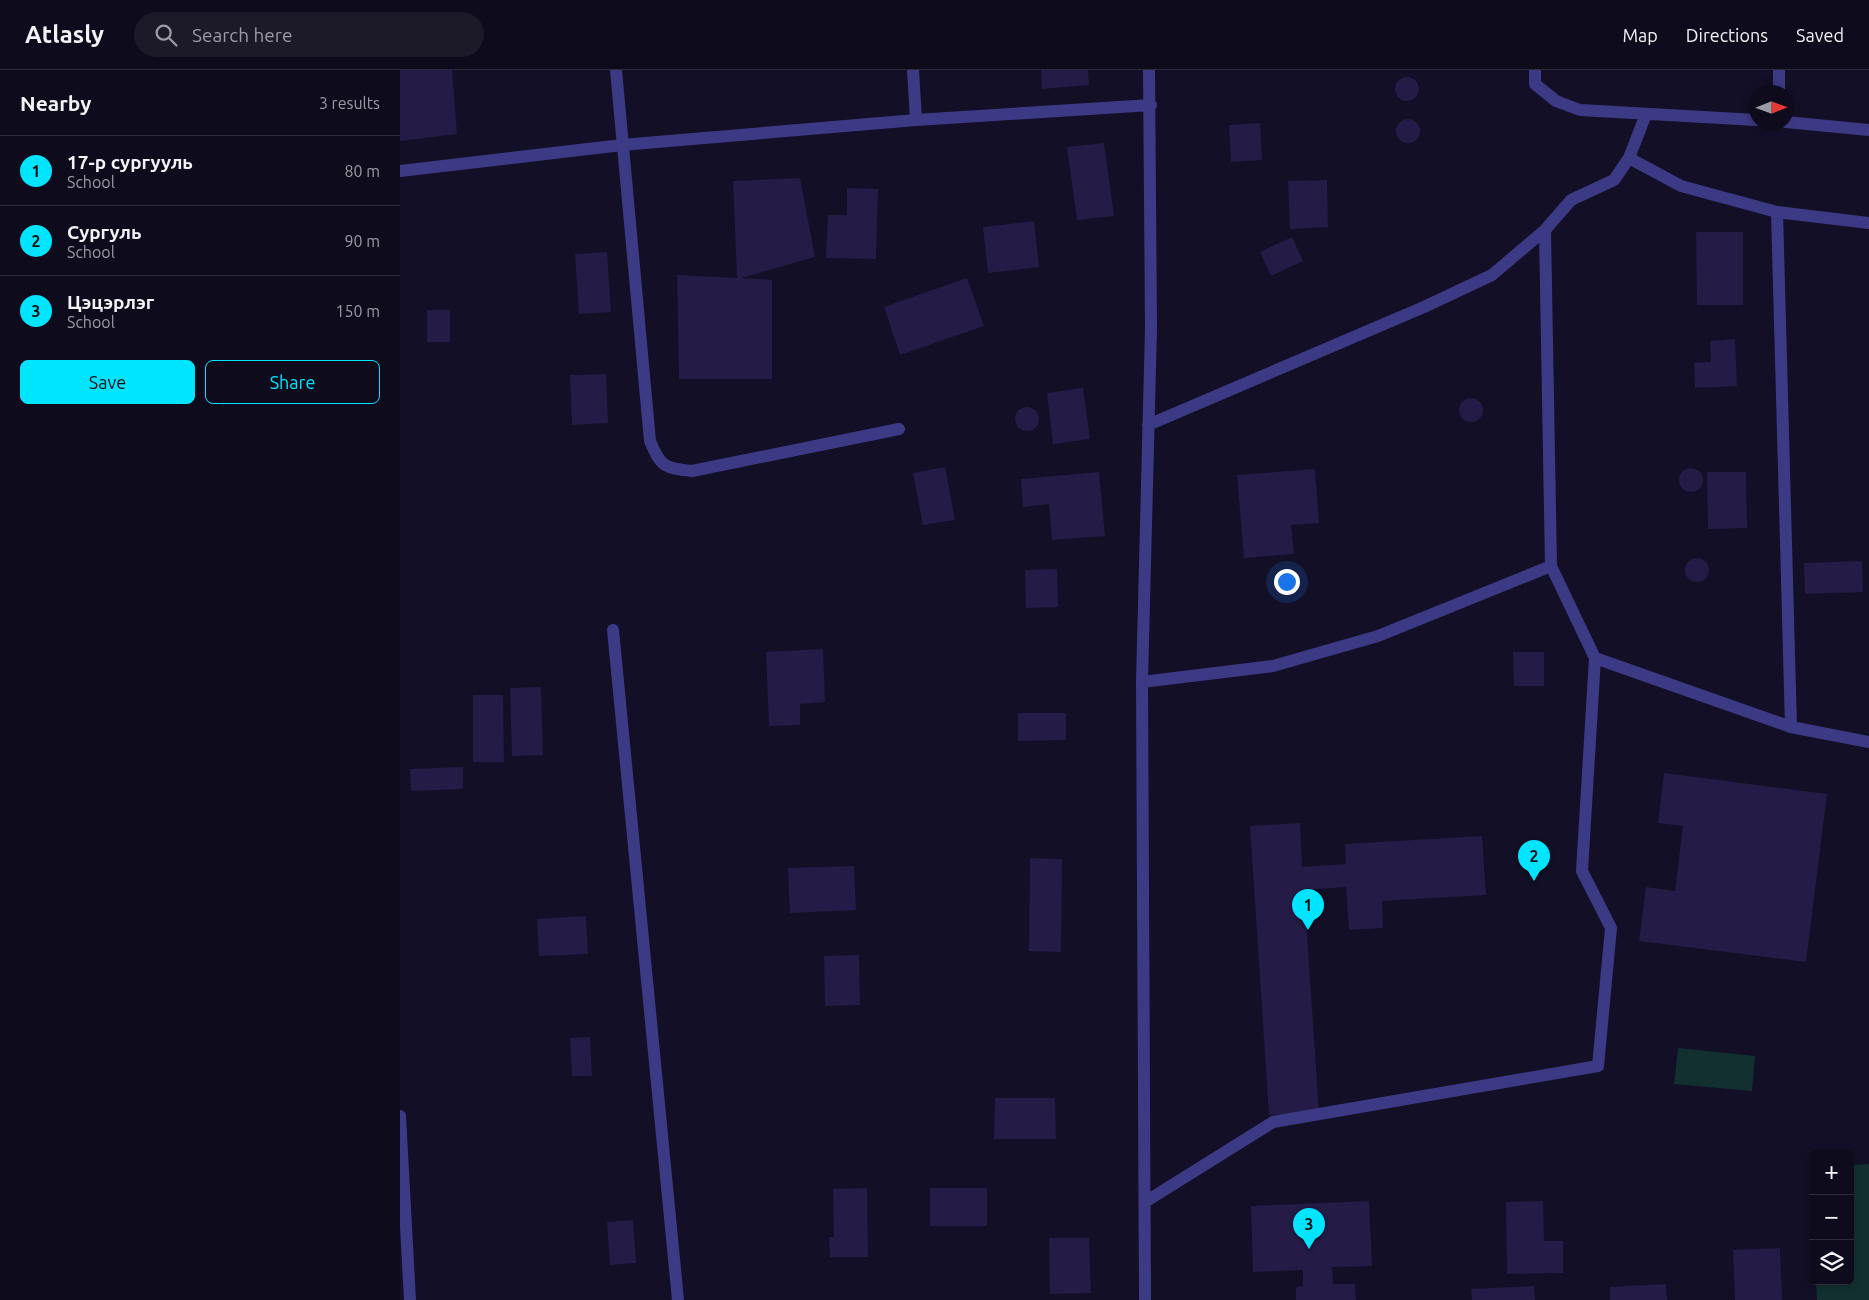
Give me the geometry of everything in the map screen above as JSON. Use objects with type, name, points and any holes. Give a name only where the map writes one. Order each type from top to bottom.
[{"type":"street","points":[[616,70],[650,441],[656,456],[668,468],[692,471],[899,429]]},
{"type":"street","points":[[913,70],[916,120]]},
{"type":"street","points":[[1145,1300],[1142,682],[1148,425],[1151,105],[1149,70]]},
{"type":"street","points":[[1535,70],[1535,84],[1556,101],[1580,110],[1749,120]]},
{"type":"street","points":[[1779,70],[1779,85]]},
{"type":"street","points":[[400,171],[622,145],[916,120],[1151,105]]},
{"type":"street","points":[[1148,425],[1415,311],[1492,275],[1545,230],[1571,200],[1614,180],[1629,158],[1646,114]]},
{"type":"street","points":[[1794,123],[1869,130]]},
{"type":"street","points":[[1629,158],[1681,186],[1777,212],[1869,223]]},
{"type":"street","points":[[1777,212],[1791,727]]},
{"type":"street","points":[[1145,1202],[1273,1122],[1598,1066],[1611,928],[1582,871],[1595,658],[1551,566],[1545,230]]},
{"type":"street","points":[[1142,682],[1273,666],[1368,639],[1551,566]]},
{"type":"street","points":[[613,630],[678,1300]]},
{"type":"street","points":[[1595,658],[1791,727],[1869,742]]},
{"type":"street","points":[[400,1116],[410,1300]]},
{"type":"green space","points":[[1678,1048],[1755,1056],[1752,1091],[1674,1084]]},
{"type":"green space","points":[[1869,1164],[1869,1300],[1817,1300],[1816,1285],[1854,1285],[1854,1165]]},
{"type":"building","points":[[400,70],[452,70],[457,134],[400,141]]},
{"type":"building","points":[[1041,70],[1088,70],[1089,85],[1042,89]]},
{"type":"building","points":[[1407,77],[1416,80],[1419,89],[1416,98],[1407,101],[1398,98],[1395,89],[1398,80]]},
{"type":"building","points":[[1408,119],[1417,122],[1420,131],[1417,140],[1408,143],[1399,140],[1396,131],[1399,122]]},
{"type":"building","points":[[1260,123],[1262,160],[1231,162],[1229,125]]},
{"type":"building","points":[[1104,143],[1114,216],[1077,220],[1067,147]]},
{"type":"building","points":[[800,178],[815,257],[741,278],[772,280],[772,379],[679,379],[677,275],[737,278],[733,181]]},
{"type":"building","points":[[1327,180],[1328,227],[1290,229],[1288,181]]},
{"type":"building","points":[[847,188],[878,189],[876,259],[826,258],[828,215],[847,215]]},
{"type":"building","points":[[1034,221],[1039,267],[988,273],[983,227]]},
{"type":"building","points":[[1696,232],[1743,232],[1743,305],[1697,305]]},
{"type":"building","points":[[1292,237],[1303,261],[1271,276],[1260,252]]},
{"type":"building","points":[[607,252],[611,312],[579,314],[575,254]]},
{"type":"building","points":[[967,278],[984,326],[900,355],[884,307]]},
{"type":"building","points":[[427,310],[450,310],[450,342],[427,342]]},
{"type":"building","points":[[1735,339],[1737,386],[1695,388],[1694,363],[1711,362],[1710,341]]},
{"type":"building","points":[[606,374],[608,423],[572,425],[570,375]]},
{"type":"building","points":[[1083,388],[1090,439],[1053,444],[1047,393]]},
{"type":"building","points":[[1471,398],[1480,401],[1483,410],[1480,419],[1471,422],[1462,419],[1459,410],[1462,401]]},
{"type":"building","points":[[1027,407],[1036,410],[1039,419],[1036,428],[1027,431],[1018,428],[1015,419],[1018,410]]},
{"type":"building","points":[[945,467],[955,520],[923,525],[913,473]]},
{"type":"building","points":[[1691,468],[1700,471],[1703,480],[1700,489],[1691,492],[1682,489],[1679,480],[1682,471]]},
{"type":"building","points":[[1315,469],[1319,523],[1291,525],[1294,554],[1244,558],[1237,475]]},
{"type":"building","points":[[1099,472],[1105,536],[1052,540],[1049,504],[1023,507],[1021,479]]},
{"type":"building","points":[[1707,472],[1746,472],[1747,528],[1708,529]]},
{"type":"building","points":[[1697,558],[1706,561],[1709,570],[1706,579],[1697,582],[1688,579],[1685,570],[1688,561]]},
{"type":"building","points":[[1862,561],[1863,592],[1805,594],[1804,563]]},
{"type":"building","points":[[1057,569],[1058,607],[1026,608],[1025,570]]},
{"type":"building","points":[[823,649],[825,702],[800,704],[800,725],[769,726],[766,652]]},
{"type":"building","points":[[1513,652],[1544,652],[1544,686],[1514,686]]},
{"type":"building","points":[[541,687],[543,755],[512,756],[510,688]]},
{"type":"building","points":[[473,695],[503,695],[504,762],[473,762]]},
{"type":"building","points":[[1018,713],[1066,713],[1066,740],[1018,741]]},
{"type":"building","points":[[463,767],[463,789],[411,791],[410,769]]},
{"type":"building","points":[[1664,773],[1827,794],[1806,962],[1639,941],[1646,887],[1675,891],[1683,826],[1658,823]]},
{"type":"building","points":[[1300,823],[1302,867],[1346,864],[1345,844],[1482,836],[1486,895],[1382,901],[1383,928],[1349,930],[1346,887],[1304,890],[1319,1112],[1269,1115],[1250,826]]},
{"type":"building","points":[[1030,858],[1062,859],[1061,952],[1029,951]]},
{"type":"building","points":[[854,866],[856,910],[790,913],[788,868]]},
{"type":"building","points":[[586,916],[588,954],[539,956],[537,919]]},
{"type":"building","points":[[859,955],[860,1005],[825,1006],[824,956]]},
{"type":"building","points":[[590,1037],[592,1076],[572,1076],[570,1038]]},
{"type":"building","points":[[995,1098],[1055,1098],[1056,1139],[994,1139]]},
{"type":"building","points":[[867,1188],[868,1257],[830,1257],[829,1237],[834,1237],[833,1189]]},
{"type":"building","points":[[930,1188],[987,1188],[987,1226],[930,1226]]},
{"type":"building","points":[[1369,1201],[1372,1266],[1332,1267],[1333,1284],[1355,1284],[1356,1300],[1296,1300],[1296,1287],[1303,1286],[1303,1270],[1253,1272],[1251,1206]]},
{"type":"building","points":[[1543,1201],[1544,1241],[1563,1241],[1563,1273],[1507,1274],[1506,1202]]},
{"type":"building","points":[[633,1220],[636,1263],[610,1265],[607,1222]]},
{"type":"building","points":[[1049,1238],[1089,1238],[1091,1293],[1050,1294]]},
{"type":"building","points":[[1780,1248],[1782,1300],[1735,1300],[1733,1250]]},
{"type":"building","points":[[1666,1284],[1667,1300],[1610,1300],[1610,1287]]},
{"type":"building","points":[[1534,1286],[1535,1300],[1472,1300],[1471,1289]]},
{"type":"place","name":"Сургуль","points":[[1534,881]]},
{"type":"place","name":"17-р сургууль","points":[[1308,930]]},
{"type":"place","name":"Цэцэрлэг","points":[[1309,1249]]}]
